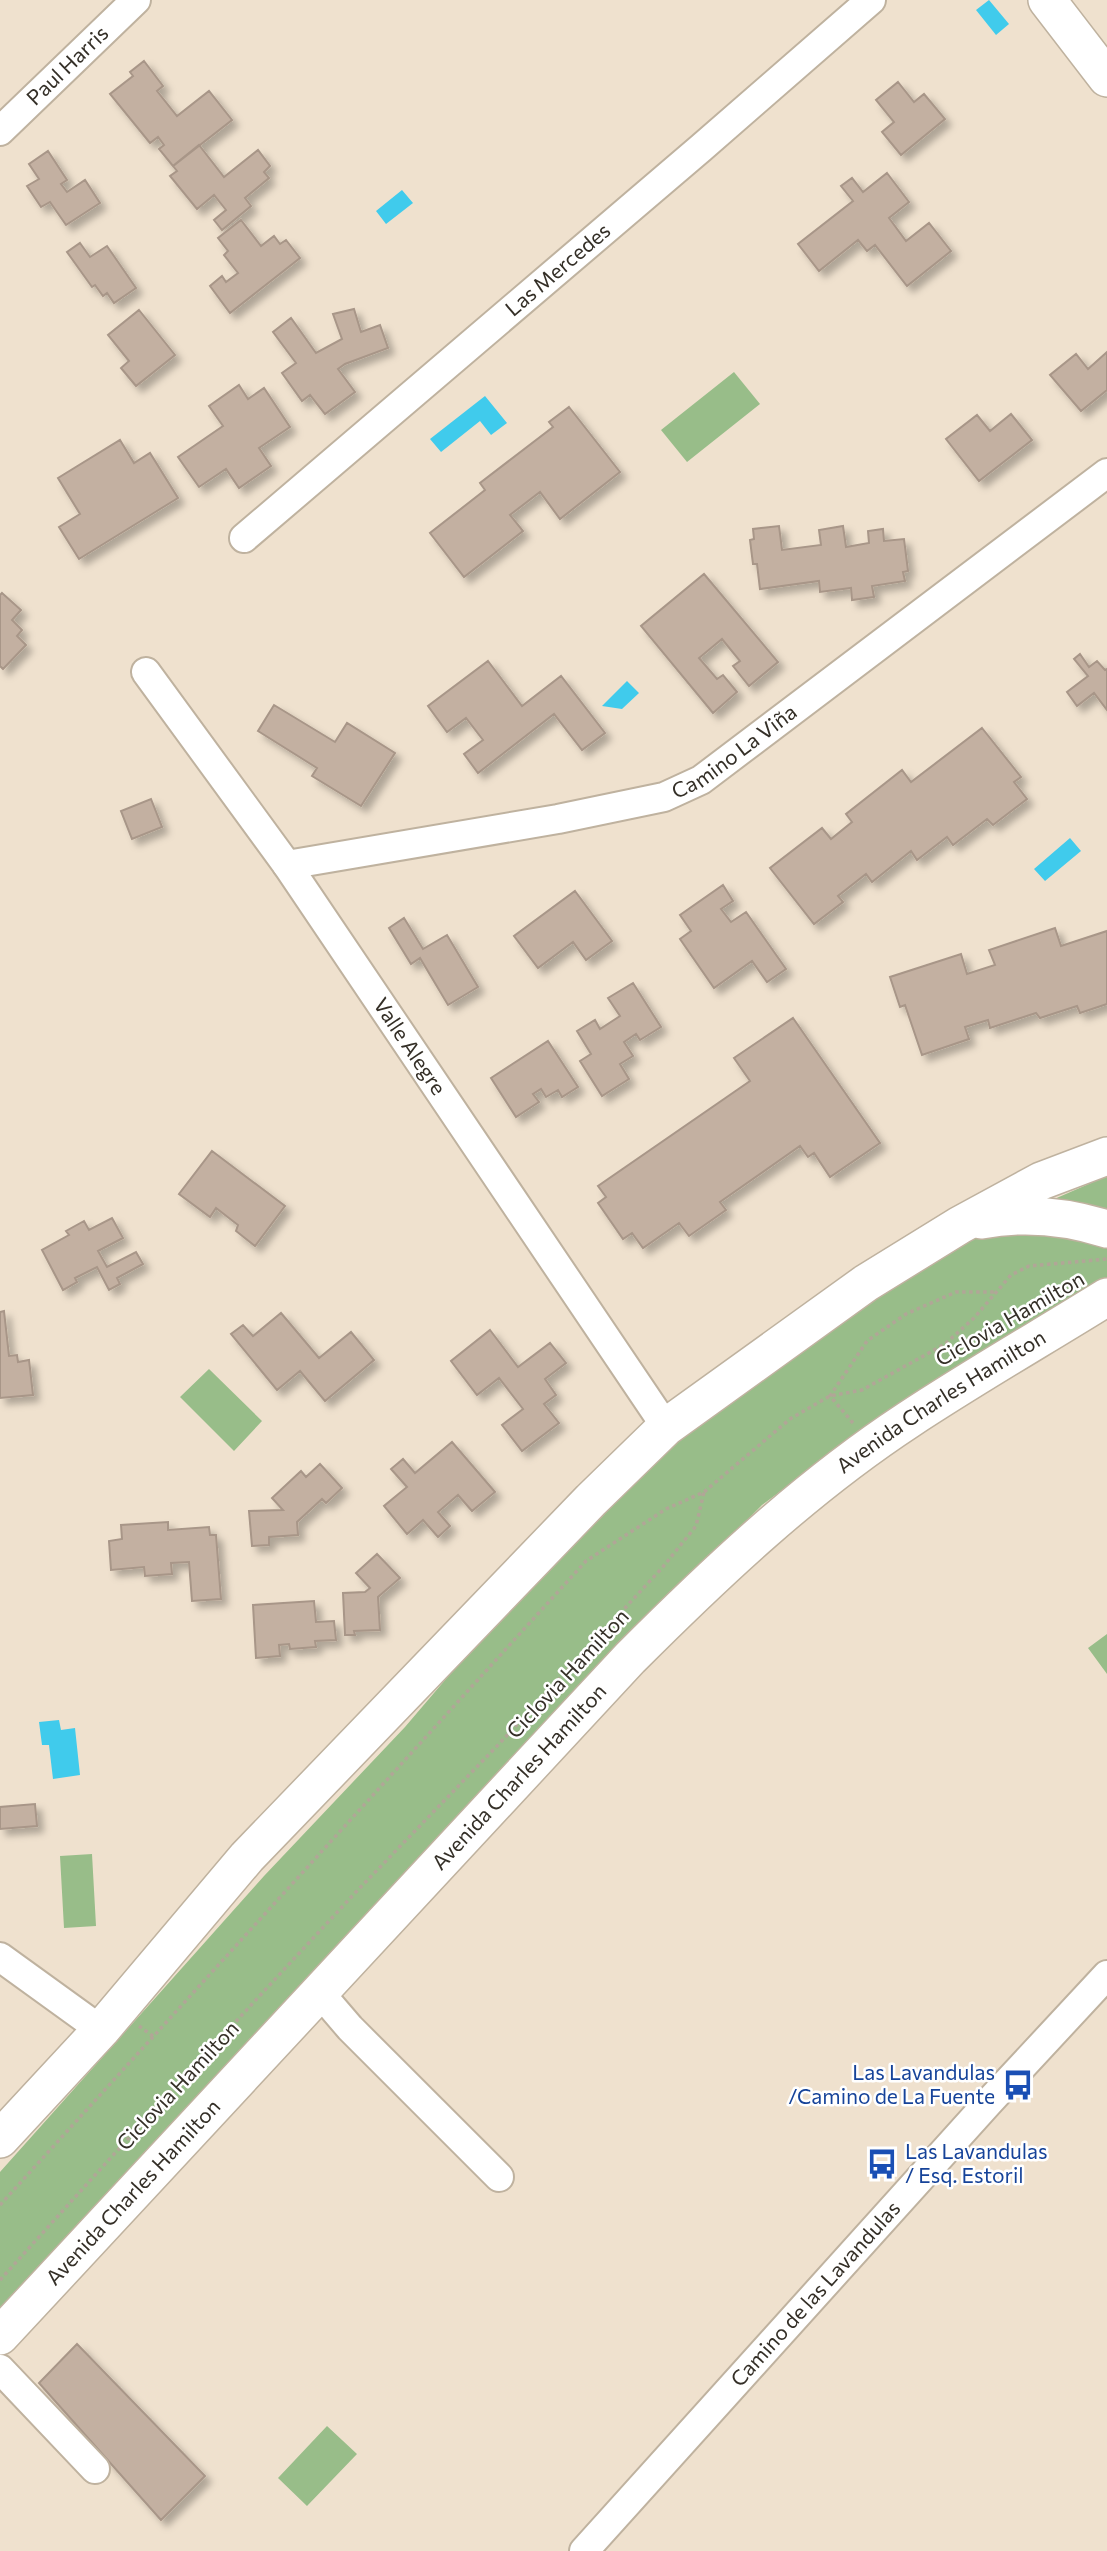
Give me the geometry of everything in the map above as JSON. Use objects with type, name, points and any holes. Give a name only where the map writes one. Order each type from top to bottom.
[{"type":"main road","points":[[1047,0],[1107,78]]},
{"type":"main road","points":[[0,2138],[101,2030],[247,1857],[591,1500],[666,1427],[866,1283],[960,1225],[1041,1181],[1107,1157]]},
{"type":"main road","points":[[960,1225],[1008,1216],[1064,1219],[1105,1250]]},
{"type":"main road","name":"Avenida Charles Hamilton","points":[[0,2336],[630,1658],[683,1605],[786,1513],[872,1446],[1106,1284]]},
{"type":"street","name":"Paul Harris","points":[[0,131],[136,0]]},
{"type":"street","name":"Las Mercedes","points":[[244,538],[871,0]]},
{"type":"street","name":"Camino La Viña","points":[[287,865],[664,797],[701,780],[1107,473]]},
{"type":"street","name":"Valle Alegre","points":[[146,672],[287,865],[666,1427]]},
{"type":"street","points":[[0,1957],[101,2030]]},
{"type":"street","name":"Camino de las Lavandulas","points":[[584,2551],[1107,1975]]},
{"type":"street","points":[[320,1993],[368,2046],[499,2177]]},
{"type":"street","points":[[0,2369],[95,2469]]},
{"type":"path","name":"Ciclovia Hamilton","points":[[1105,1250],[1106,1284]]},
{"type":"path","points":[[0,2205],[586,1561],[654,1516],[704,1492],[790,1419],[831,1396],[862,1390],[945,1344],[974,1318],[1011,1275],[1029,1266],[1105,1250]]},
{"type":"path","points":[[831,1396],[867,1341],[906,1314],[956,1292],[996,1293]]},
{"type":"path","points":[[831,1396],[872,1446]]},
{"type":"path","points":[[0,2280],[182,2079],[662,1568],[696,1527],[704,1492]]},
{"type":"green space","points":[[734,372],[760,404],[687,462],[661,430]]},
{"type":"green space","points":[[1107,1176],[1107,1281],[893,1408],[762,1505],[618,1650],[0,2313],[0,2172],[264,1876],[405,1727],[595,1504],[671,1442],[876,1296],[981,1231]]},
{"type":"green space","points":[[209,1369],[262,1421],[234,1451],[180,1397]]},
{"type":"green space","points":[[1107,1634],[1107,1674],[1088,1648]]},
{"type":"green space","points":[[92,1854],[96,1926],[64,1928],[60,1856]]},
{"type":"green space","points":[[327,2426],[357,2454],[307,2506],[278,2478]]},
{"type":"water","points":[[989,0],[1009,24],[996,35],[976,10]]},
{"type":"water","points":[[402,190],[413,203],[386,224],[376,211]]},
{"type":"water","points":[[485,396],[507,423],[491,435],[480,421],[441,452],[430,439]]},
{"type":"water","points":[[627,681],[639,693],[622,709],[602,706]]},
{"type":"water","points":[[1070,838],[1081,851],[1045,881],[1034,869]]},
{"type":"water","points":[[59,1720],[61,1730],[75,1728],[80,1775],[53,1779],[49,1745],[42,1745],[39,1722]]},
{"type":"building","points":[[144,61],[163,86],[157,91],[177,116],[209,91],[232,120],[173,166],[159,149],[164,145],[158,137],[150,143],[110,94],[133,76],[130,72]]},
{"type":"building","points":[[898,82],[914,102],[924,94],[945,119],[901,155],[882,132],[894,122],[876,100]]},
{"type":"building","points":[[199,145],[224,177],[258,150],[270,166],[264,172],[269,178],[245,198],[251,206],[222,230],[214,220],[226,210],[214,195],[197,209],[170,176],[177,171],[173,166]]},
{"type":"building","points":[[48,151],[67,180],[61,184],[67,192],[85,180],[100,203],[66,225],[50,202],[41,207],[27,186],[39,179],[29,164]]},
{"type":"building","points":[[887,173],[909,202],[889,218],[906,241],[929,223],[951,251],[907,286],[875,245],[867,251],[858,240],[819,271],[798,244],[853,201],[841,186],[852,178],[863,192]]},
{"type":"building","points":[[241,220],[261,246],[274,236],[280,244],[286,240],[300,258],[230,313],[210,286],[222,276],[226,282],[238,273],[224,255],[228,251],[218,238]]},
{"type":"building","points":[[80,243],[90,257],[107,246],[136,288],[114,303],[107,293],[103,296],[95,285],[92,287],[67,252]]},
{"type":"building","points":[[354,309],[361,332],[380,325],[388,348],[338,369],[355,392],[325,414],[310,395],[302,401],[282,373],[296,363],[273,332],[291,318],[316,353],[342,339],[333,314]]},
{"type":"building","points":[[139,310],[175,355],[136,386],[121,368],[129,361],[108,335]]},
{"type":"building","points":[[1107,352],[1107,390],[1081,411],[1050,375],[1076,354],[1088,369]]},
{"type":"building","points":[[239,385],[248,399],[264,388],[290,427],[259,448],[271,466],[239,488],[226,469],[199,487],[178,457],[223,426],[209,406]]},
{"type":"building","points":[[569,407],[620,472],[560,519],[540,492],[510,515],[523,531],[464,577],[430,533],[485,490],[480,483],[553,427],[549,422]]},
{"type":"building","points":[[1011,414],[1032,440],[979,481],[946,439],[977,415],[990,431]]},
{"type":"building","points":[[120,440],[134,463],[150,453],[178,498],[79,559],[59,527],[80,514],[58,478]]},
{"type":"building","points":[[779,526],[782,550],[821,545],[819,530],[843,526],[846,547],[869,543],[868,531],[883,529],[884,541],[904,539],[908,571],[903,572],[905,581],[872,586],[874,597],[852,600],[851,588],[820,592],[819,581],[760,589],[750,540],[754,539],[753,529]]},
{"type":"building","points":[[704,574],[778,662],[749,686],[733,666],[740,661],[722,639],[699,658],[717,679],[723,675],[737,692],[713,713],[641,626]]},
{"type":"building","points":[[2,593],[21,610],[12,620],[22,630],[17,636],[26,645],[3,669],[0,666]]},
{"type":"building","points":[[1080,654],[1089,667],[1097,661],[1107,669],[1107,710],[1094,693],[1077,706],[1067,692],[1088,676],[1074,659]]},
{"type":"building","points":[[488,661],[522,706],[561,676],[605,733],[582,750],[554,714],[478,773],[464,754],[483,740],[466,718],[447,732],[428,706]]},
{"type":"building","points":[[274,705],[335,742],[347,723],[395,753],[361,806],[312,776],[317,768],[258,731]]},
{"type":"building","points":[[982,728],[1021,777],[1014,782],[1027,799],[993,825],[987,819],[953,845],[947,837],[917,860],[911,851],[872,882],[866,874],[838,896],[843,902],[814,924],[770,868],[822,828],[831,839],[852,822],[846,814],[902,770],[911,782]]},
{"type":"building","points":[[151,799],[162,827],[132,839],[121,811]]},
{"type":"building","points":[[723,885],[733,901],[721,909],[731,922],[746,912],[786,969],[767,982],[752,961],[714,988],[680,939],[691,931],[680,915]]},
{"type":"building","points":[[575,891],[612,941],[586,960],[573,942],[538,968],[514,936]]},
{"type":"building","points":[[404,918],[423,949],[447,935],[478,987],[448,1005],[420,958],[411,964],[389,928]]},
{"type":"building","points":[[1055,928],[1061,946],[1107,931],[1107,1004],[1080,1013],[1077,1006],[1040,1018],[1036,1013],[990,1028],[988,1020],[965,1027],[969,1039],[922,1055],[905,1005],[900,1007],[890,977],[961,954],[967,974],[995,965],[989,950]]},
{"type":"building","points":[[633,983],[661,1027],[640,1040],[636,1034],[624,1042],[633,1056],[620,1064],[629,1079],[602,1096],[580,1061],[591,1054],[577,1031],[595,1020],[600,1029],[620,1016],[608,998]]},
{"type":"building","points":[[793,1018],[880,1143],[830,1177],[814,1153],[808,1157],[800,1146],[720,1202],[726,1210],[689,1236],[679,1223],[643,1248],[632,1233],[623,1239],[598,1203],[606,1197],[598,1186],[750,1081],[734,1058]]},
{"type":"building","points":[[548,1041],[578,1087],[562,1097],[558,1090],[546,1097],[541,1089],[533,1094],[539,1102],[516,1117],[491,1078]]},
{"type":"building","points":[[212,1151],[285,1206],[255,1246],[236,1231],[238,1225],[216,1208],[210,1217],[179,1194]]},
{"type":"building","points":[[112,1218],[123,1238],[98,1251],[107,1267],[136,1252],[143,1264],[117,1278],[120,1284],[109,1290],[97,1267],[75,1278],[77,1282],[63,1290],[42,1250],[69,1235],[66,1231],[84,1221],[89,1230]]},
{"type":"building","points":[[4,1311],[9,1356],[17,1355],[18,1362],[29,1360],[33,1395],[0,1398],[0,1312]]},
{"type":"building","points":[[281,1313],[319,1358],[351,1332],[374,1360],[325,1401],[300,1371],[277,1390],[231,1334],[243,1325],[253,1336]]},
{"type":"building","points":[[490,1330],[518,1367],[550,1343],[566,1363],[545,1379],[556,1395],[544,1404],[559,1423],[522,1451],[502,1425],[523,1409],[499,1378],[477,1395],[451,1361]]},
{"type":"building","points":[[452,1442],[495,1492],[472,1511],[458,1495],[438,1512],[450,1526],[438,1537],[423,1520],[407,1534],[384,1506],[407,1487],[391,1469],[403,1459],[415,1473]]},
{"type":"building","points":[[320,1464],[342,1488],[326,1503],[322,1499],[297,1522],[298,1535],[269,1537],[269,1545],[252,1546],[249,1511],[283,1510],[272,1498],[301,1471],[306,1477]]},
{"type":"building","points":[[168,1522],[168,1530],[209,1527],[210,1535],[216,1535],[221,1599],[192,1601],[189,1562],[171,1563],[172,1574],[145,1576],[144,1567],[111,1570],[109,1541],[122,1539],[121,1525]]},
{"type":"building","points":[[377,1554],[400,1578],[378,1597],[380,1630],[354,1631],[355,1635],[345,1635],[343,1593],[365,1592],[370,1588],[356,1573]]},
{"type":"building","points":[[314,1601],[316,1622],[334,1621],[336,1640],[315,1641],[316,1647],[290,1649],[289,1644],[279,1645],[280,1656],[256,1658],[253,1605]]},
{"type":"building","points":[[35,1804],[37,1826],[0,1829],[0,1807]]},
{"type":"building","points":[[77,2344],[205,2476],[161,2520],[39,2383]]},
{"type":"place","name":"Las Lavandulas /Camino de La Fuente","points":[[1018,2085]]},
{"type":"place","name":"Las Lavandulas / Esq. Estoril","points":[[882,2164]]}]
